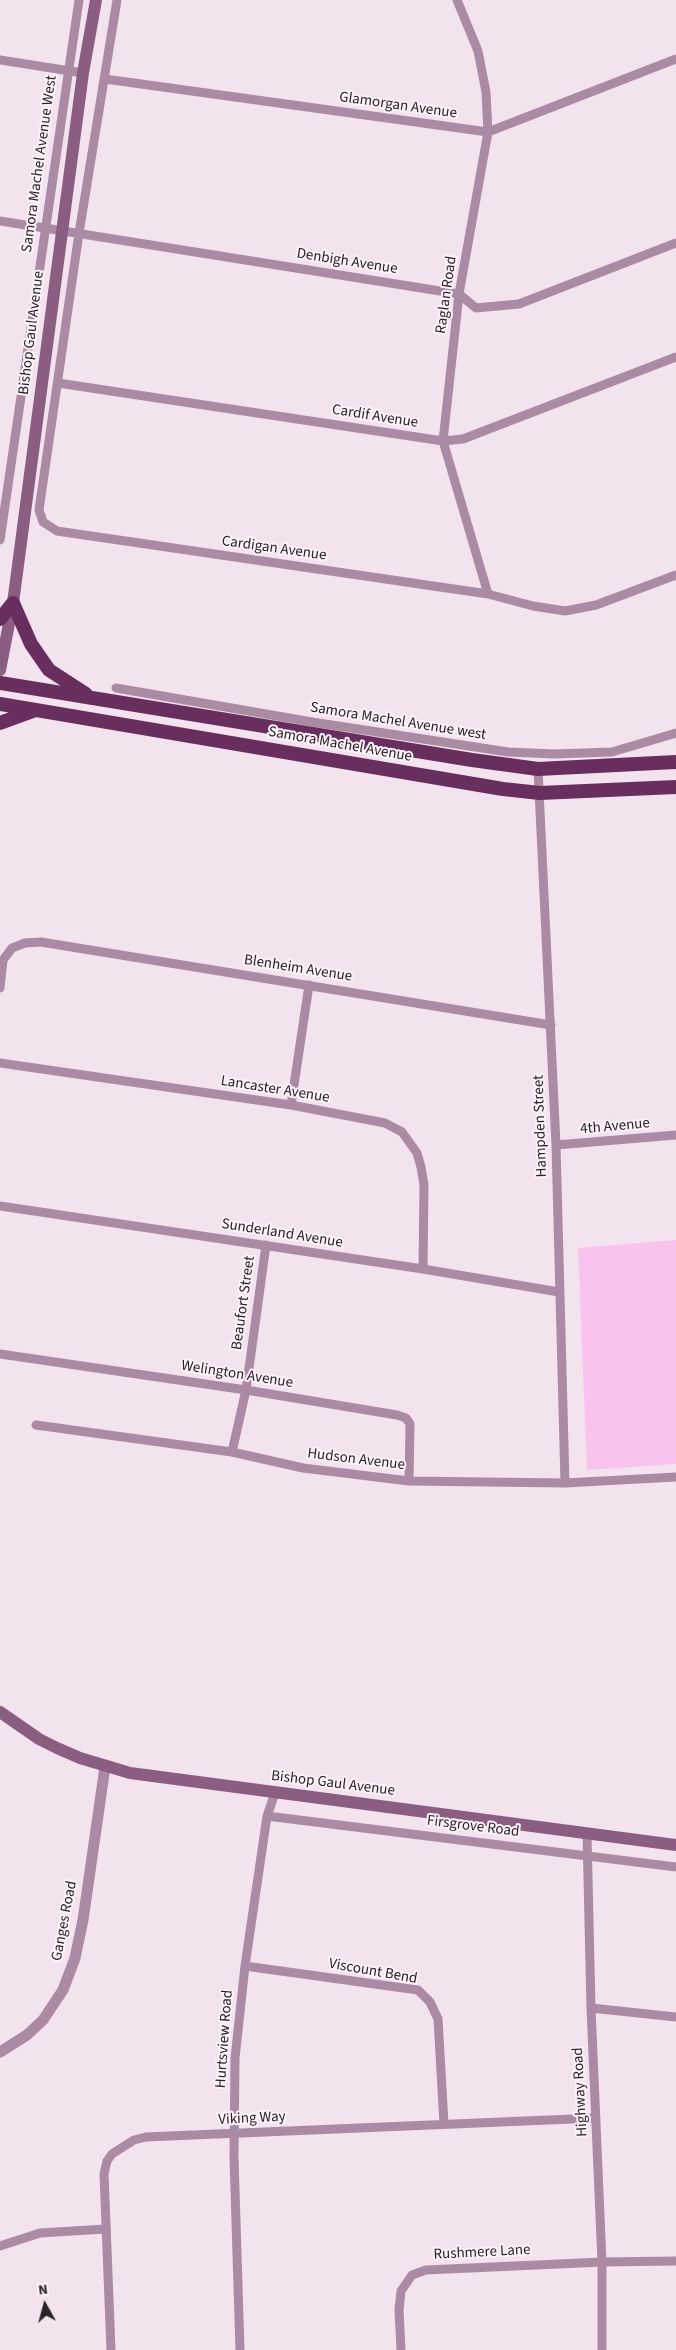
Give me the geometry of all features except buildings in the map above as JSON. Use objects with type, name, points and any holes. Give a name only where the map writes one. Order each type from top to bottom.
[{"type":"highway","points":[[0,619],[13,603],[31,644],[50,670],[91,698]]},
{"type":"highway","name":"Samora Machel Avenue","points":[[0,683],[472,760],[538,769],[676,762]]},
{"type":"highway","name":"Samora Machel Avenue","points":[[0,704],[388,770],[540,793],[676,787]]},
{"type":"highway","points":[[0,723],[36,710]]},
{"type":"main road","name":"Bishop Gaul Avenue","points":[[0,670],[13,603],[62,230],[96,0]]},
{"type":"main road","name":"Bishop Gaul Avenue","points":[[0,1712],[39,1739],[80,1758],[105,1767],[154,1777],[676,1845]]},
{"type":"street","name":"Samora Machel Avenue West","points":[[0,540],[79,0]]},
{"type":"street","name":"Bishop Gaul Avenue","points":[[57,531],[43,522],[39,510],[79,233],[117,0]]},
{"type":"street","name":"Raglan Road","points":[[457,0],[478,51],[486,92],[488,132],[459,294],[443,441],[488,594]]},
{"type":"street","name":"Glamorgan Avenue","points":[[105,79],[488,132],[676,59]]},
{"type":"street","points":[[0,60],[84,73]]},
{"type":"street","name":"Denbigh Avenue","points":[[0,221],[459,294],[476,308],[519,304],[676,242]]},
{"type":"street","name":"Cardif Avenue","points":[[58,382],[443,441],[464,439],[676,357]]},
{"type":"street","name":"Cardigan Avenue","points":[[57,531],[488,594],[533,606],[565,610],[596,605],[676,575]]},
{"type":"street","name":"Samora Machel Avenue west","points":[[116,688],[312,722],[508,752],[554,754],[612,752],[676,733]]},
{"type":"street","name":"Hampden Street","points":[[538,769],[556,1145],[565,1483]]},
{"type":"street","name":"Blenheim Avenue","points":[[0,988],[3,960],[12,948],[25,943],[41,942],[309,984],[550,1025]]},
{"type":"street","points":[[291,1105],[309,984]]},
{"type":"street","name":"Lancaster Avenue","points":[[0,1063],[291,1105],[384,1123],[402,1132],[417,1152],[422,1167],[424,1185],[423,1269]]},
{"type":"street","name":"4th Avenue","points":[[556,1145],[676,1135]]},
{"type":"street","name":"Sunderland Avenue","points":[[0,1206],[423,1269],[559,1292]]},
{"type":"street","name":"Beaufort Street","points":[[232,1452],[246,1390],[266,1246]]},
{"type":"street","name":"Welington Avenue","points":[[0,1354],[246,1390],[406,1418],[410,1424],[411,1431],[410,1480]]},
{"type":"street","name":"Hudson Avenue","points":[[36,1424],[232,1452],[303,1468],[410,1480],[565,1483],[676,1477]]},
{"type":"street","name":"Ganges Road","points":[[0,2052],[27,2035],[43,2020],[63,1990],[75,1958],[83,1920],[105,1767]]},
{"type":"street","name":"Hurtsview Road","points":[[240,2350],[234,2134],[235,2058],[245,1966],[267,1816],[275,1793]]},
{"type":"street","name":"Firsgrove Road","points":[[267,1816],[676,1867]]},
{"type":"street","name":"Highway Road","points":[[587,1834],[591,2008],[602,2262],[602,2350]]},
{"type":"street","name":"Viscount Bend","points":[[245,1966],[418,1990],[430,2002],[438,2019],[444,2124]]},
{"type":"street","points":[[591,2008],[676,2017]]},
{"type":"street","name":"Viking Way","points":[[111,2350],[104,2174],[107,2161],[112,2154],[134,2140],[146,2137],[596,2118]]},
{"type":"street","points":[[0,2246],[40,2233],[105,2229]]},
{"type":"street","name":"Rushmere Lane","points":[[401,2350],[399,2310],[401,2291],[412,2275],[426,2270],[676,2260]]},
{"type":"shaded area","points":[[676,1240],[676,1464],[587,1470],[578,1248]]}]
